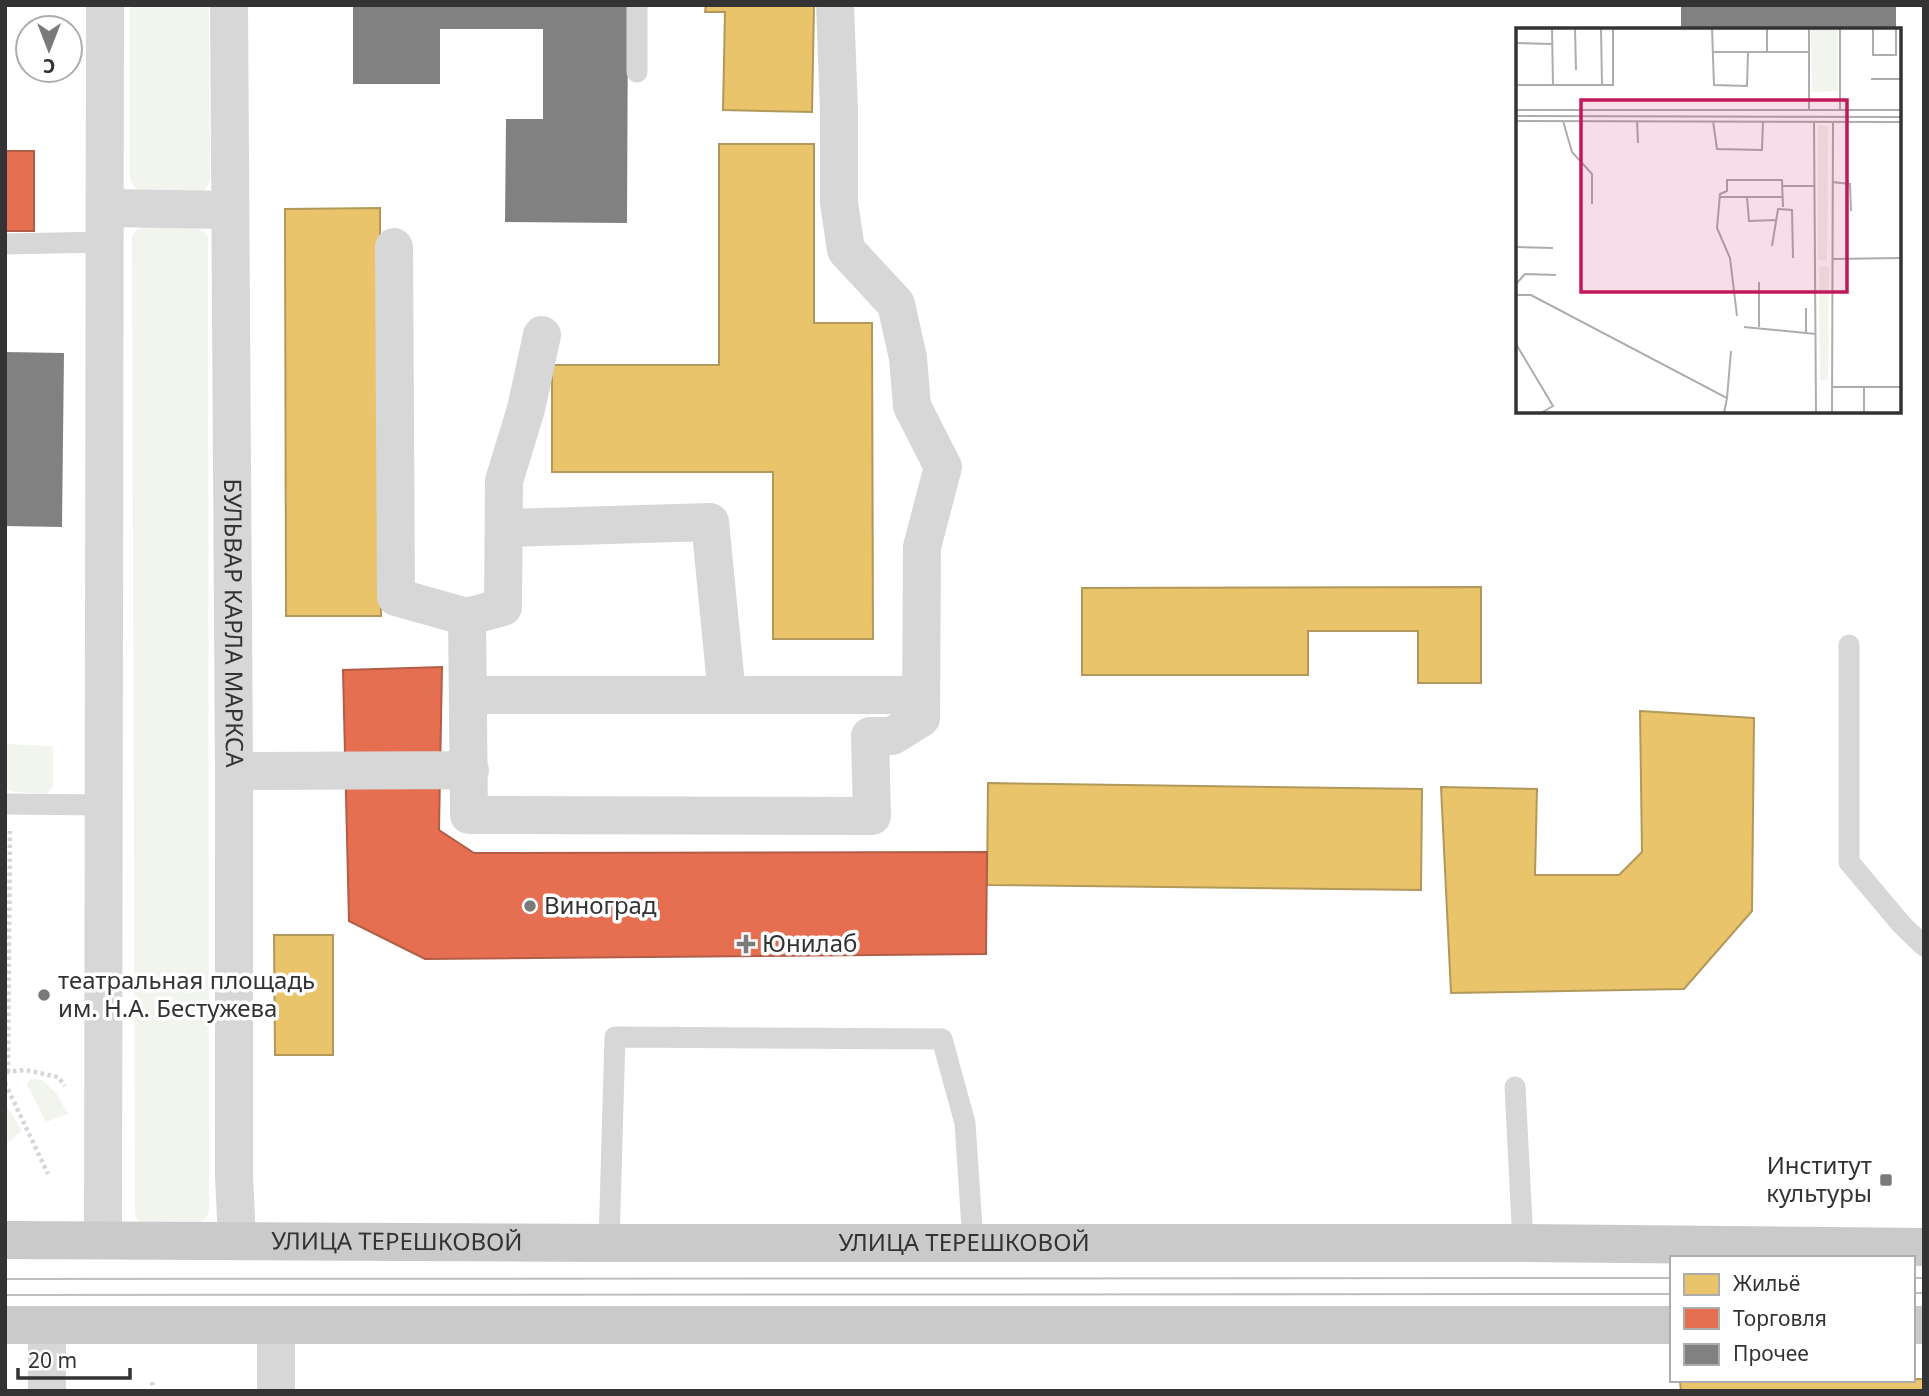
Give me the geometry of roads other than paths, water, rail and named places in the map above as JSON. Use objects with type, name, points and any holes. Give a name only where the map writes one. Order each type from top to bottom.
[{"type":"main road","name":"УЛИЦА ТЕРЕШКОВОЙ","points":[[5,1240],[1924,1247]]},
{"type":"main road","points":[[5,1325],[1670,1325]]},
{"type":"street","points":[[103,1239],[105,5]]},
{"type":"street","name":"БУЛЬВАР КАРЛА МАРКСА","points":[[229,5],[234,1176],[237,1240]]},
{"type":"street","points":[[835,5],[839,203],[846,250],[896,304],[908,358],[912,406],[943,467],[922,547],[920,718],[892,736],[870,736]]},
{"type":"street","points":[[105,225],[230,210]]},
{"type":"street","points":[[394,247],[396,597],[467,617],[503,607],[504,481],[526,409],[542,335]]},
{"type":"street","points":[[504,528],[710,522],[727,695]]},
{"type":"street","points":[[467,617],[469,815],[872,816],[868,695]]},
{"type":"street","points":[[468,695],[921,695]]},
{"type":"street","points":[[234,771],[470,770]]},
{"type":"street","points":[[47,1325],[47,1391]]},
{"type":"street","points":[[276,1325],[276,1391]]},
{"type":"lane","points":[[637,5],[637,72]]},
{"type":"lane","points":[[5,244],[105,225]]},
{"type":"lane","points":[[1849,645],[1849,862],[1902,925],[1924,946]]},
{"type":"lane","points":[[8,814],[104,805]]},
{"type":"lane","points":[[608,1244],[615,1037],[942,1039],[965,1123],[973,1243]]},
{"type":"lane","points":[[1515,1087],[1523,1244]]},
{"type":"tram line","points":[[5,1279],[1670,1278]]},
{"type":"tram line","points":[[1915,1278],[1924,1278]]},
{"type":"tram line","points":[[1915,1293],[1924,1293]]},
{"type":"tram line","points":[[5,1295],[1670,1294]]},
{"type":"place","name":"Виноград","points":[[530,906]]},
{"type":"place","name":"Юнилаб","points":[[746,944]]},
{"type":"place","name":"театральная площадь им. Н.А. Бестужева","points":[[44,995]]},
{"type":"place","name":"Институт культуры","points":[[1886,1180]]}]
